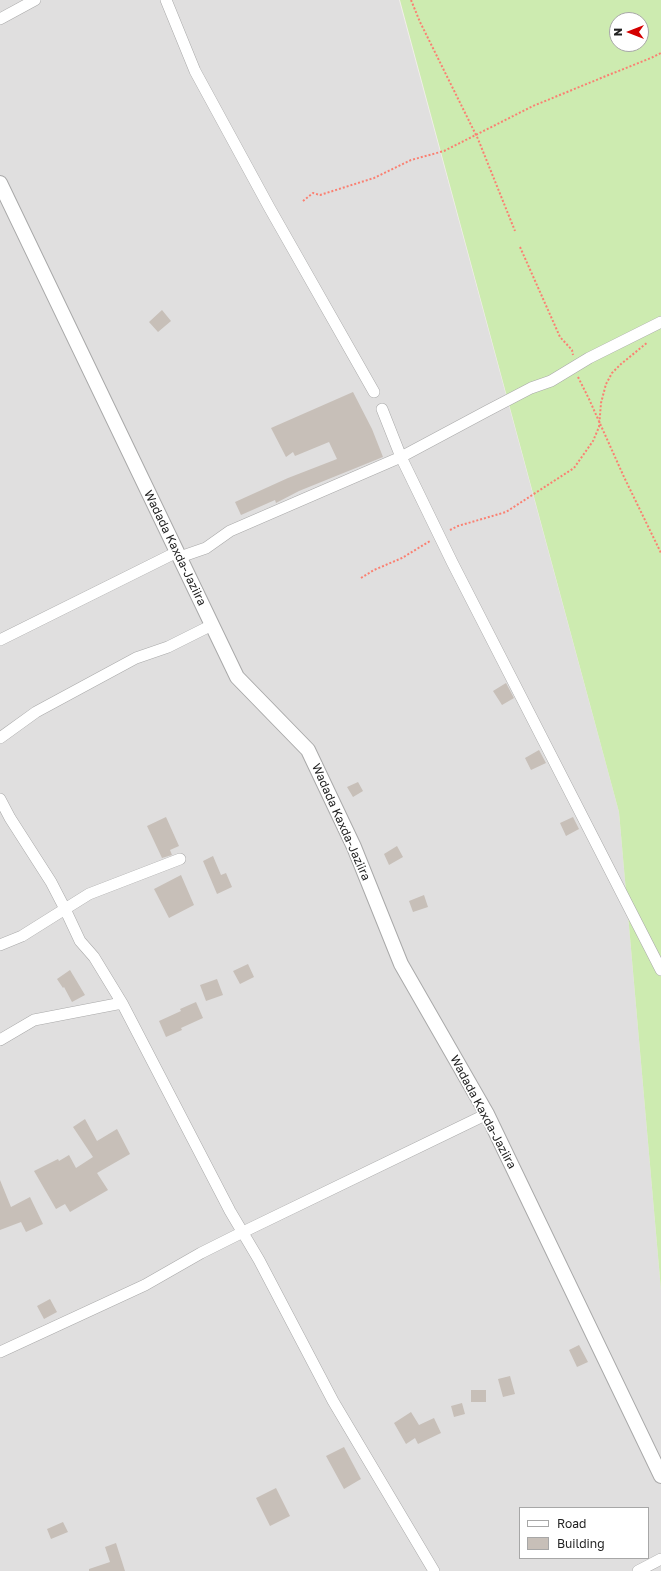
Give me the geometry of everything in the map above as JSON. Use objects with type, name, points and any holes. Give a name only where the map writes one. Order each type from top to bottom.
[{"type":"street","points":[[0,19],[34,0]]},
{"type":"street","points":[[166,0],[195,71],[269,207],[374,392]]},
{"type":"street","name":"Wadada Kaxda-Jaziira","points":[[0,183],[237,677],[308,750],[354,847],[401,964],[487,1114],[661,1476]]},
{"type":"street","points":[[0,640],[178,555],[206,548],[230,531],[401,457],[531,388],[551,381],[576,366],[658,324]]},
{"type":"street","points":[[382,409],[401,457],[440,536],[661,970]]},
{"type":"street","points":[[0,738],[36,712],[136,658],[168,647],[212,625]]},
{"type":"street","points":[[0,799],[10,818],[51,882],[80,941],[94,957],[122,1004],[230,1211],[243,1232],[333,1401],[434,1571]]},
{"type":"street","points":[[0,945],[22,936],[89,894],[180,859]]},
{"type":"street","points":[[0,1040],[34,1020],[122,1004]]},
{"type":"street","points":[[0,1352],[145,1285],[201,1253],[243,1232],[487,1114]]},
{"type":"street","points":[[638,1571],[661,1559]]},
{"type":"path","points":[[411,0],[420,22],[476,135],[515,231]]},
{"type":"path","points":[[303,200],[313,193],[320,195],[374,178],[411,160],[444,151],[533,106],[661,53]]},
{"type":"path","points":[[520,247],[560,337],[572,350],[578,377],[661,553]]},
{"type":"path","points":[[361,578],[458,526],[506,512],[574,468],[593,441],[600,422],[602,403],[606,384],[609,378],[621,364],[646,344],[651,338],[658,324]]},
{"type":"shaded area","points":[[0,0],[399,0],[619,812],[661,1290],[661,1571],[0,1571]]},
{"type":"green space","points":[[400,0],[661,0],[661,1290],[619,812]]},
{"type":"building","points":[[162,310],[171,321],[158,332],[149,322]]},
{"type":"building","points":[[353,392],[372,429],[383,457],[299,491],[276,503],[275,500],[241,515],[235,502],[288,478],[337,459],[329,442],[295,456],[293,452],[286,457],[271,428]]},
{"type":"building","points":[[506,683],[514,698],[502,705],[493,691]]},
{"type":"building","points":[[539,750],[546,763],[531,770],[525,758]]},
{"type":"building","points":[[358,782],[363,791],[353,797],[347,787]]},
{"type":"building","points":[[166,817],[179,846],[170,850],[172,855],[162,858],[147,826]]},
{"type":"building","points":[[573,817],[579,829],[566,836],[560,823]]},
{"type":"building","points":[[397,846],[403,857],[389,865],[384,854]]},
{"type":"building","points":[[213,856],[221,875],[226,873],[232,887],[217,894],[203,861]]},
{"type":"building","points":[[181,875],[194,905],[169,918],[154,889]]},
{"type":"building","points":[[424,895],[428,907],[413,912],[409,901]]},
{"type":"building","points":[[248,964],[254,977],[240,984],[233,971]]},
{"type":"building","points":[[70,970],[85,995],[72,1002],[64,987],[63,988],[57,979]]},
{"type":"building","points":[[217,979],[223,995],[206,1001],[200,985]]},
{"type":"building","points":[[196,1002],[203,1018],[166,1037],[159,1021]]},
{"type":"building","points":[[85,1119],[97,1141],[117,1129],[130,1154],[97,1173],[108,1190],[70,1212],[65,1204],[56,1209],[34,1171],[58,1159],[59,1161],[69,1155],[76,1168],[93,1157],[73,1127]]},
{"type":"building","points":[[0,1180],[11,1207],[30,1197],[43,1224],[26,1232],[21,1222],[0,1230]]},
{"type":"building","points":[[50,1299],[57,1312],[44,1319],[37,1306]]},
{"type":"building","points":[[579,1345],[588,1362],[577,1367],[569,1350]]},
{"type":"building","points":[[510,1376],[515,1394],[503,1397],[498,1379]]},
{"type":"building","points":[[471,1390],[486,1390],[486,1402],[471,1402]]},
{"type":"building","points":[[462,1403],[465,1414],[454,1417],[451,1406]]},
{"type":"building","points":[[411,1412],[419,1425],[434,1418],[441,1433],[418,1444],[415,1438],[406,1444],[394,1423]]},
{"type":"building","points":[[344,1447],[361,1479],[344,1489],[326,1456]]},
{"type":"building","points":[[276,1488],[290,1516],[270,1526],[256,1498]]},
{"type":"building","points":[[63,1522],[68,1532],[51,1539],[47,1529]]},
{"type":"building","points":[[116,1543],[125,1571],[89,1571],[89,1569],[110,1562],[105,1547]]}]
